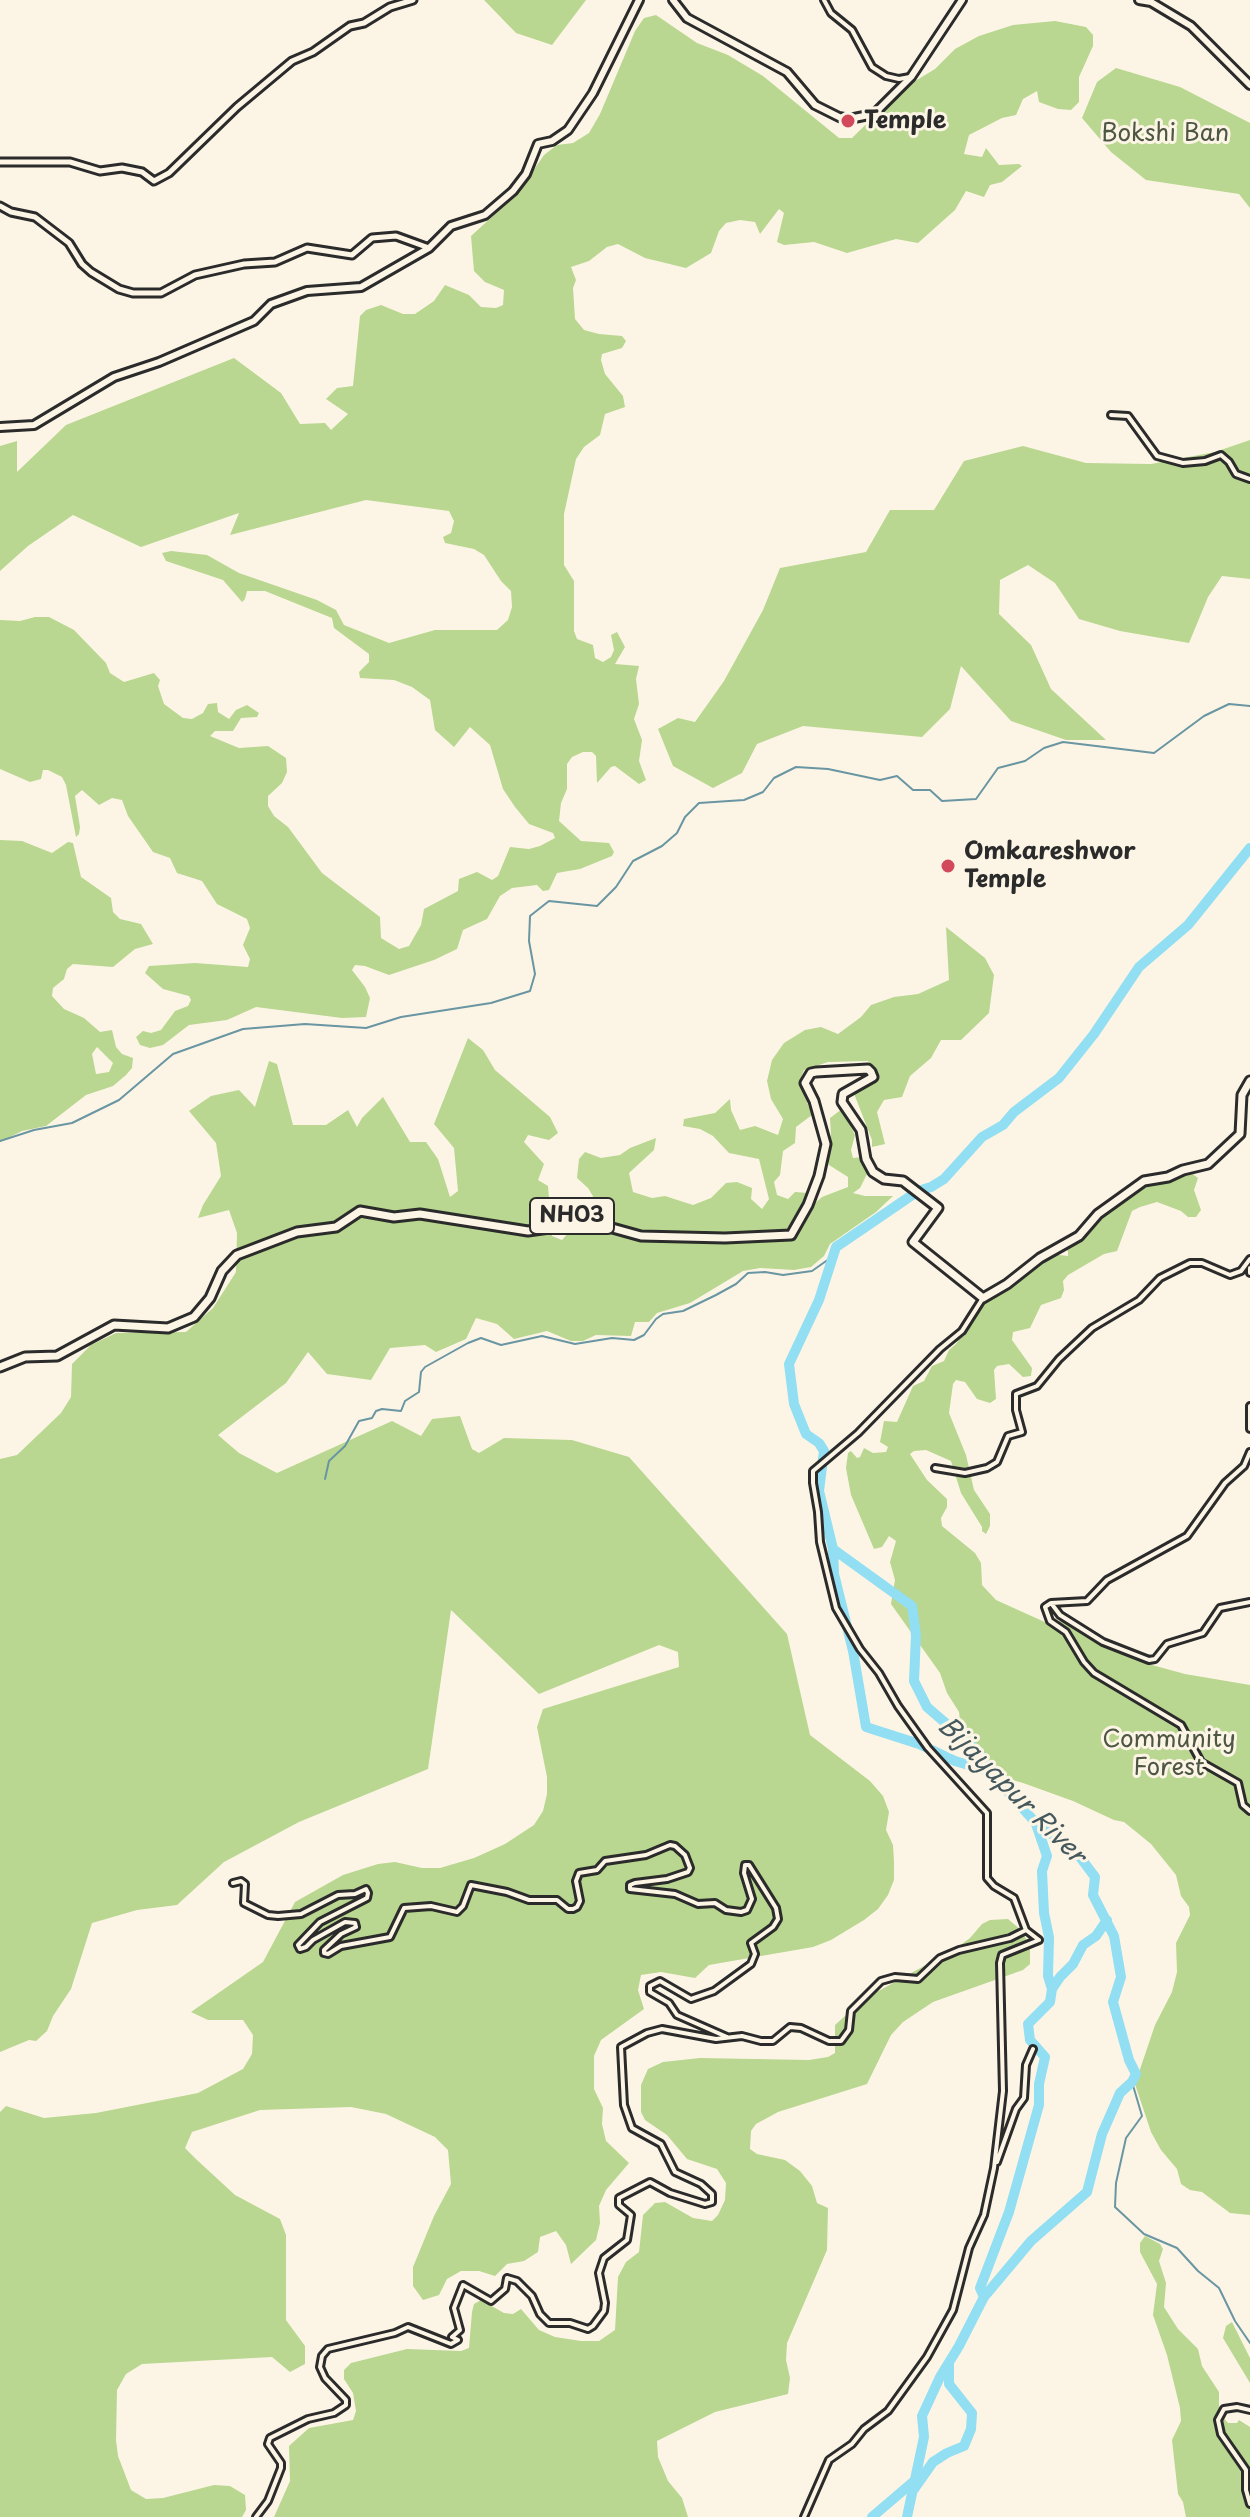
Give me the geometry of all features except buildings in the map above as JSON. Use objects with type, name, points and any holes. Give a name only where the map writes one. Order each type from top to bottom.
[{"type":"main road","points":[[0,427],[34,425],[114,377],[159,362],[254,321],[271,304],[307,291],[361,287],[429,248],[451,226],[485,215],[513,191],[526,174],[538,144],[552,141],[568,130],[593,93],[639,0]]},
{"type":"main road","points":[[673,0],[687,18],[787,72],[815,105],[849,119],[874,114],[911,77],[962,0]]},
{"type":"main road","points":[[1139,0],[1151,2],[1191,26],[1250,85]]},
{"type":"main road","name":"NH03","points":[[0,1367],[25,1357],[57,1356],[114,1325],[168,1328],[194,1317],[210,1298],[222,1271],[237,1255],[297,1232],[336,1227],[360,1211],[394,1217],[420,1214],[528,1231],[564,1226],[581,1205],[605,1226],[641,1236],[725,1238],[791,1235],[814,1190],[826,1144],[814,1101],[805,1083],[811,1073],[816,1072],[868,1069],[871,1072],[873,1077],[843,1094],[842,1102],[861,1130],[866,1159],[873,1172],[884,1179],[907,1183],[938,1208],[913,1242],[983,1298]]},
{"type":"main road","points":[[983,1298],[1040,1258],[1079,1236],[1098,1214],[1144,1181],[1208,1164],[1240,1134],[1242,1095],[1250,1081]]},
{"type":"street","points":[[0,162],[70,162],[100,171],[122,168],[142,172],[154,181],[169,173],[237,107],[292,61],[313,52],[350,26],[364,23],[390,7],[413,0]]},
{"type":"street","points":[[824,0],[831,13],[852,30],[872,67],[886,76],[899,79],[911,77]]},
{"type":"street","points":[[0,206],[11,212],[35,217],[69,243],[91,272],[119,289],[133,293],[161,293],[195,275],[244,264],[275,262],[307,248],[352,255],[372,238],[396,236],[429,248]]},
{"type":"street","points":[[1111,415],[1128,416],[1157,456],[1183,463],[1205,461],[1221,455],[1236,474],[1250,479]]},
{"type":"street","points":[[935,1468],[965,1473],[987,1468],[997,1462],[1008,1436],[1022,1432],[1016,1410],[1016,1394],[1037,1386],[1059,1359],[1092,1328],[1139,1300],[1160,1278],[1190,1263],[1202,1263],[1221,1274],[1230,1275],[1241,1271],[1250,1259]]},
{"type":"street","points":[[804,2517],[829,2460],[888,2411],[927,2357],[953,2310],[969,2248],[984,2215],[994,2168],[1003,2091],[1000,1963],[1002,1955],[1039,1940],[1026,1930],[1014,1898],[987,1878],[987,1813],[933,1756],[860,1649],[836,1608],[820,1542],[813,1483],[813,1471],[858,1433],[940,1349],[962,1331],[983,1298]]},
{"type":"street","points":[[1250,1406],[1250,1429]]},
{"type":"street","points":[[1250,1452],[1244,1466],[1225,1483],[1187,1536],[1107,1580],[1087,1601],[1045,1605],[1048,1618],[1066,1632],[1094,1673],[1181,1725],[1201,1762],[1238,1783],[1243,1805],[1250,1811]]},
{"type":"street","points":[[1051,1603],[1060,1615],[1103,1642],[1149,1660],[1157,1658],[1167,1644],[1203,1633],[1220,1608],[1250,1602]]},
{"type":"street","points":[[233,1883],[241,1881],[245,1884],[244,1903],[268,1915],[278,1916],[301,1914],[338,1895],[355,1894],[366,1889],[367,1898],[320,1922],[298,1945],[300,1949],[345,1922],[355,1923],[356,1927],[341,1934],[324,1950],[328,1954],[341,1946],[390,1937],[404,1908],[431,1906],[457,1912],[463,1906],[471,1885],[529,1900],[557,1900],[568,1909],[573,1909],[580,1901],[576,1881],[579,1873],[597,1870],[605,1861],[646,1855],[670,1845],[685,1855],[690,1868],[688,1872],[667,1879],[635,1883],[630,1885],[630,1889],[675,1894],[698,1904],[715,1903],[726,1910],[741,1912],[747,1910],[752,1899],[744,1873],[745,1865],[749,1865],[774,1903],[778,1919],[773,1927],[751,1943],[755,1954],[751,1964],[714,1991],[691,1999],[660,1981],[650,1986],[650,1992],[669,2003],[677,2015],[729,2038]]},
{"type":"street","points":[[256,2517],[268,2501],[281,2468],[268,2444],[270,2438],[308,2419],[334,2413],[346,2405],[346,2400],[325,2378],[320,2367],[322,2356],[328,2349],[408,2327],[451,2344],[458,2340],[452,2337],[460,2330],[454,2308],[463,2285],[491,2301],[505,2289],[507,2278],[517,2281],[532,2296],[540,2314],[549,2323],[570,2323],[588,2329],[604,2311],[599,2273],[604,2258],[627,2240],[631,2215],[619,2205],[619,2198],[650,2182],[693,2201],[712,2202],[712,2194],[701,2184],[675,2172],[661,2144],[632,2128],[624,2105],[621,2047],[662,2029],[716,2039],[742,2036],[773,2041],[790,2027],[801,2028],[829,2041],[841,2041],[849,2030],[851,2011],[881,1981],[895,1977],[918,1979],[940,1958],[1010,1938],[1026,1930]]},
{"type":"street","points":[[994,2168],[1016,2109],[1024,2098],[1026,2065],[1033,2049]]},
{"type":"street","points":[[1250,2410],[1237,2407],[1224,2409],[1218,2420],[1221,2434],[1246,2470],[1250,2504]]},
{"type":"green space","points":[[484,0],[586,0],[552,45],[516,33]]},
{"type":"green space","points":[[656,15],[697,43],[728,55],[763,76],[839,138],[852,138],[902,89],[935,69],[955,49],[979,36],[1013,25],[1055,21],[1086,27],[1093,35],[1093,46],[1079,77],[1079,102],[1071,110],[1039,102],[1037,91],[1023,99],[1016,115],[1002,118],[969,135],[964,154],[982,157],[986,148],[999,165],[1022,166],[1002,182],[990,185],[984,197],[966,191],[955,210],[918,243],[896,239],[847,253],[814,242],[784,245],[777,242],[784,213],[779,209],[760,234],[755,222],[740,220],[726,223],[719,231],[711,253],[686,268],[645,258],[618,244],[607,247],[589,261],[571,267],[576,280],[573,288],[575,319],[584,330],[622,336],[626,341],[622,348],[602,354],[601,360],[605,374],[623,396],[625,407],[605,414],[600,435],[584,447],[576,459],[564,514],[564,565],[574,581],[574,631],[577,639],[593,645],[595,658],[603,662],[611,657],[614,650],[611,635],[617,632],[625,647],[615,664],[639,666],[636,679],[639,704],[634,719],[642,740],[639,761],[646,780],[639,784],[615,766],[597,783],[596,756],[592,752],[583,752],[572,757],[567,764],[567,789],[561,803],[559,821],[581,841],[609,843],[614,852],[612,856],[580,869],[557,873],[549,890],[543,891],[537,885],[512,888],[500,896],[487,919],[463,930],[457,949],[434,960],[389,975],[355,965],[352,970],[370,998],[366,1017],[342,1018],[256,1007],[227,1020],[189,1025],[163,1045],[150,1048],[140,1045],[136,1037],[143,1031],[151,1033],[161,1030],[175,1011],[188,1006],[191,1000],[189,996],[163,989],[145,973],[149,966],[195,963],[248,967],[250,959],[243,945],[250,928],[247,919],[217,904],[202,881],[177,873],[170,858],[153,852],[128,816],[122,800],[112,798],[99,805],[82,790],[75,796],[80,827],[76,837],[62,777],[43,770],[41,779],[30,782],[0,769],[0,620],[49,617],[74,630],[106,663],[110,673],[124,682],[154,673],[160,680],[158,686],[164,704],[183,718],[192,719],[203,713],[208,704],[217,703],[218,712],[229,719],[236,710],[247,705],[259,713],[257,717],[241,718],[233,731],[215,731],[210,736],[239,748],[268,746],[286,758],[287,772],[282,783],[268,796],[268,806],[322,873],[380,917],[381,938],[399,949],[409,946],[421,925],[424,909],[458,891],[459,879],[477,872],[492,880],[498,876],[510,847],[529,849],[540,846],[555,838],[553,833],[529,824],[515,807],[503,789],[490,745],[470,727],[454,747],[435,730],[430,700],[412,687],[394,680],[360,678],[359,672],[369,662],[369,654],[334,628],[332,618],[265,591],[247,591],[242,602],[223,580],[166,561],[162,553],[207,555],[239,573],[317,600],[336,610],[344,625],[389,643],[435,630],[497,630],[508,620],[512,607],[511,591],[484,555],[474,549],[445,543],[443,537],[451,533],[454,521],[449,511],[366,500],[230,535],[239,513],[141,547],[73,515],[28,546],[0,571],[0,446],[17,441],[17,472],[66,425],[234,358],[281,393],[300,424],[325,423],[331,430],[348,414],[326,399],[337,388],[353,386],[360,316],[366,310],[381,305],[403,314],[415,314],[434,301],[445,285],[469,295],[481,307],[503,305],[504,290],[485,282],[474,271],[471,236],[517,194],[544,155],[557,145],[573,143],[589,133],[635,31],[644,18]]},
{"type":"green space","name":"Bokshi Ban","points":[[1116,68],[1180,87],[1250,123],[1250,208],[1239,194],[1146,180],[1111,152],[1082,118],[1097,82]]},
{"type":"green space","points":[[1250,440],[1250,579],[1222,576],[1208,597],[1189,643],[1120,631],[1079,619],[1055,583],[1028,565],[1000,580],[999,614],[1031,645],[1051,689],[1106,740],[1066,740],[1011,721],[961,666],[950,709],[922,737],[803,726],[757,744],[742,773],[713,788],[673,766],[658,729],[678,718],[695,722],[724,681],[763,610],[780,568],[866,552],[890,510],[934,510],[964,461],[1023,446],[1086,463],[1151,464],[1215,452]]},
{"type":"green space","points":[[0,840],[22,841],[52,853],[68,842],[73,843],[81,877],[111,898],[113,912],[120,919],[141,924],[153,944],[135,949],[113,967],[73,964],[67,969],[64,979],[53,988],[52,996],[64,1009],[84,1018],[100,1032],[112,1030],[116,1047],[122,1054],[133,1058],[132,1068],[113,1086],[86,1095],[46,1126],[22,1131],[0,1142]],"holes":[[[97,1047],[113,1063],[109,1072],[96,1074],[92,1054]]]},
{"type":"green space","points":[[946,927],[985,958],[994,975],[989,1013],[961,1040],[941,1040],[931,1058],[910,1076],[902,1097],[884,1100],[877,1112],[885,1144],[872,1147],[853,1091],[873,1083],[878,1075],[868,1061],[828,1062],[804,1070],[799,1082],[812,1115],[796,1127],[795,1143],[783,1151],[780,1175],[774,1182],[777,1195],[788,1199],[795,1192],[808,1193],[802,1204],[809,1214],[822,1197],[848,1187],[848,1177],[829,1165],[827,1156],[830,1118],[842,1109],[855,1135],[851,1150],[853,1158],[861,1157],[869,1170],[860,1188],[853,1193],[893,1196],[876,1212],[830,1244],[824,1256],[811,1267],[743,1271],[690,1303],[657,1313],[649,1322],[635,1322],[631,1336],[596,1335],[583,1341],[571,1341],[547,1331],[514,1339],[497,1324],[476,1318],[466,1339],[436,1352],[425,1345],[390,1348],[371,1380],[327,1374],[308,1352],[286,1383],[218,1435],[239,1453],[277,1473],[392,1421],[421,1436],[432,1419],[460,1416],[472,1449],[479,1453],[504,1438],[572,1440],[629,1457],[787,1634],[810,1735],[870,1781],[883,1796],[889,1812],[886,1830],[893,1845],[894,1862],[894,1880],[888,1895],[878,1909],[864,1920],[813,1947],[709,1965],[695,1978],[661,1972],[641,1975],[638,1990],[644,2009],[601,2040],[594,2056],[594,2089],[603,2108],[602,2124],[606,2141],[629,2163],[606,2190],[599,2206],[600,2223],[596,2240],[571,2264],[566,2245],[556,2231],[540,2237],[538,2252],[524,2261],[507,2264],[495,2276],[479,2271],[461,2271],[447,2279],[439,2295],[423,2300],[413,2286],[413,2267],[451,2184],[448,2150],[435,2137],[386,2114],[351,2107],[260,2110],[192,2132],[185,2148],[197,2160],[235,2195],[280,2219],[286,2235],[286,2320],[305,2346],[305,2364],[290,2372],[272,2357],[142,2364],[126,2374],[117,2390],[118,2456],[131,2490],[146,2499],[163,2498],[214,2485],[230,2486],[245,2495],[246,2510],[242,2517],[0,2517],[0,2112],[6,2106],[44,2118],[96,2113],[198,2093],[243,2069],[252,2054],[253,2035],[243,2020],[208,2020],[191,2012],[263,1962],[295,1902],[343,1875],[378,1864],[395,1862],[440,1868],[505,1844],[534,1825],[543,1811],[547,1777],[537,1727],[543,1709],[679,1667],[678,1652],[659,1645],[539,1694],[451,1610],[428,1769],[299,1822],[224,1862],[177,1905],[137,1910],[92,1923],[71,1989],[47,2031],[36,2041],[29,2040],[0,2052],[0,1459],[17,1455],[61,1413],[71,1397],[72,1364],[91,1345],[116,1333],[186,1332],[213,1308],[236,1272],[237,1233],[229,1210],[198,1218],[221,1176],[216,1143],[189,1111],[211,1096],[239,1090],[255,1107],[269,1061],[277,1064],[293,1125],[326,1125],[348,1110],[357,1127],[383,1097],[410,1142],[426,1142],[438,1159],[450,1197],[458,1191],[454,1148],[434,1124],[468,1038],[483,1050],[495,1070],[550,1117],[558,1133],[549,1140],[528,1135],[524,1142],[544,1164],[538,1180],[548,1186],[552,1236],[562,1240],[584,1215],[591,1228],[606,1218],[588,1188],[577,1178],[579,1159],[585,1152],[601,1158],[620,1155],[656,1138],[654,1150],[629,1173],[633,1192],[652,1198],[665,1196],[693,1205],[711,1198],[726,1183],[737,1182],[752,1188],[751,1199],[762,1209],[769,1199],[759,1159],[729,1153],[713,1136],[700,1129],[683,1126],[684,1119],[715,1113],[730,1099],[731,1110],[740,1130],[755,1126],[778,1135],[783,1119],[771,1099],[767,1081],[772,1060],[784,1043],[805,1030],[821,1027],[838,1034],[861,1017],[871,1005],[894,997],[918,994],[949,980]]},
{"type":"green space","name":"Community Forest","points":[[1190,1172],[1198,1178],[1194,1190],[1201,1210],[1196,1217],[1188,1217],[1157,1202],[1132,1211],[1117,1251],[1104,1254],[1068,1275],[1063,1281],[1061,1298],[1041,1305],[1030,1328],[1013,1332],[1012,1340],[1032,1368],[1031,1376],[1023,1377],[1009,1364],[997,1366],[994,1370],[996,1399],[990,1403],[977,1399],[965,1382],[956,1380],[953,1384],[949,1413],[966,1455],[974,1490],[990,1514],[986,1534],[961,1493],[951,1461],[926,1450],[910,1454],[927,1480],[947,1499],[947,1507],[941,1518],[942,1526],[975,1553],[981,1563],[982,1585],[996,1600],[1058,1628],[1059,1621],[1068,1622],[1103,1645],[1152,1665],[1250,1685],[1250,2215],[1230,2213],[1202,2192],[1190,2190],[1181,2184],[1177,2169],[1151,2132],[1135,2084],[1155,2025],[1172,1992],[1177,1972],[1176,1943],[1190,1915],[1176,1875],[1151,1844],[1124,1822],[1023,1783],[990,1774],[980,1767],[973,1752],[963,1742],[966,1734],[961,1729],[959,1712],[947,1693],[940,1673],[891,1604],[895,1580],[890,1562],[896,1541],[889,1536],[882,1547],[874,1549],[851,1495],[846,1468],[851,1451],[857,1458],[864,1448],[873,1453],[886,1452],[888,1447],[880,1442],[884,1421],[897,1422],[913,1386],[924,1381],[932,1366],[944,1361],[983,1302],[1051,1254],[1068,1256],[1067,1245],[1141,1187]]},
{"type":"green space","points":[[1008,1919],[1022,1931],[1030,1947],[1030,1964],[1023,1970],[933,2002],[903,2022],[891,2035],[867,2084],[778,2112],[756,2124],[751,2131],[750,2149],[757,2154],[785,2160],[800,2171],[812,2186],[817,2203],[828,2208],[827,2250],[787,2343],[788,2394],[715,2412],[657,2441],[658,2457],[668,2481],[682,2498],[688,2517],[274,2517],[290,2481],[289,2446],[309,2428],[353,2420],[356,2411],[353,2393],[344,2379],[344,2370],[351,2363],[407,2349],[461,2351],[469,2348],[474,2304],[481,2300],[504,2313],[513,2314],[521,2309],[539,2330],[555,2337],[599,2341],[615,2330],[618,2277],[626,2262],[639,2252],[643,2215],[655,2203],[665,2202],[693,2218],[712,2221],[718,2215],[725,2200],[726,2183],[717,2169],[687,2159],[667,2135],[645,2120],[641,2112],[641,2085],[648,2069],[663,2062],[700,2058],[809,2060],[828,2057],[835,2053],[835,2025],[864,1999],[955,1949],[982,1924],[990,1920]]},
{"type":"green space","points":[[1145,2236],[1163,2249],[1159,2261],[1166,2283],[1164,2307],[1178,2329],[1198,2349],[1202,2366],[1219,2392],[1219,2413],[1228,2423],[1239,2420],[1250,2427],[1250,2517],[1186,2517],[1178,2494],[1172,2440],[1181,2421],[1180,2408],[1153,2315],[1157,2284],[1140,2252],[1140,2243]]},
{"type":"green space","points":[[1232,2322],[1250,2358],[1250,2383],[1223,2338],[1226,2326]]},
{"type":"waterway","points":[[0,1141],[34,1130],[72,1123],[119,1100],[173,1054],[243,1029],[305,1024],[366,1028],[401,1017],[491,1003],[530,991],[535,974],[529,941],[530,916],[549,901],[597,906],[616,887],[633,861],[662,846],[677,833],[685,817],[699,803],[744,800],[763,792],[774,778],[796,767],[828,769],[880,780],[897,776],[913,790],[930,790],[942,801],[976,799],[998,768],[1025,761],[1044,748],[1063,742],[1154,753],[1204,716],[1229,704],[1250,706]]},
{"type":"waterway","name":"Bijayapur River","points":[[907,2517],[924,2437],[922,2416],[940,2377],[984,2297],[1031,2241],[1087,2192],[1102,2134],[1120,2093],[1136,2074],[1129,2060],[1113,2002],[1121,1977],[1114,1936],[1093,1895],[1095,1877],[1077,1853],[1035,1822],[989,1771],[979,1752],[927,1707],[914,1681],[916,1635],[912,1606],[833,1549],[819,1491],[824,1451],[806,1434],[794,1404],[789,1364],[819,1300],[836,1247],[918,1191],[944,1179],[982,1137],[1003,1125],[1014,1112],[1059,1078],[1094,1034],[1139,967],[1188,925],[1250,848]]},
{"type":"waterway","points":[[325,1479],[329,1461],[345,1446],[359,1421],[372,1418],[376,1411],[382,1409],[401,1411],[405,1401],[419,1392],[421,1372],[425,1367],[468,1343],[481,1338],[501,1345],[542,1336],[575,1344],[612,1338],[634,1340],[644,1335],[663,1314],[683,1311],[736,1284],[748,1273],[783,1275],[812,1271],[829,1259],[836,1247]]},
{"type":"waterway","points":[[833,1549],[834,1574],[853,1651],[866,1727],[989,1771]]},
{"type":"waterway","points":[[1036,1824],[1047,1856],[1042,1871],[1044,1913],[1049,1937],[1048,1976],[1052,1989]]},
{"type":"waterway","points":[[984,2297],[980,2288],[1009,2212],[1039,2105],[1039,2084],[1045,2057],[1030,2040],[1028,2024],[1050,2002],[1052,1989],[1060,1977],[1073,1964],[1083,1945],[1096,1936],[1107,1920]]},
{"type":"waterway","points":[[1132,2082],[1142,2116],[1126,2138],[1116,2183],[1115,2207],[1144,2234],[1177,2248],[1219,2288],[1250,2343]]},
{"type":"waterway","points":[[914,2489],[933,2462],[964,2446],[971,2429],[972,2413],[949,2384],[949,2364]]},
{"type":"waterway","points":[[872,2517],[913,2482]]},
{"type":"place","name":"Temple","points":[[848,121]]},
{"type":"place","name":"Omkareshwor Temple","points":[[948,866]]}]
